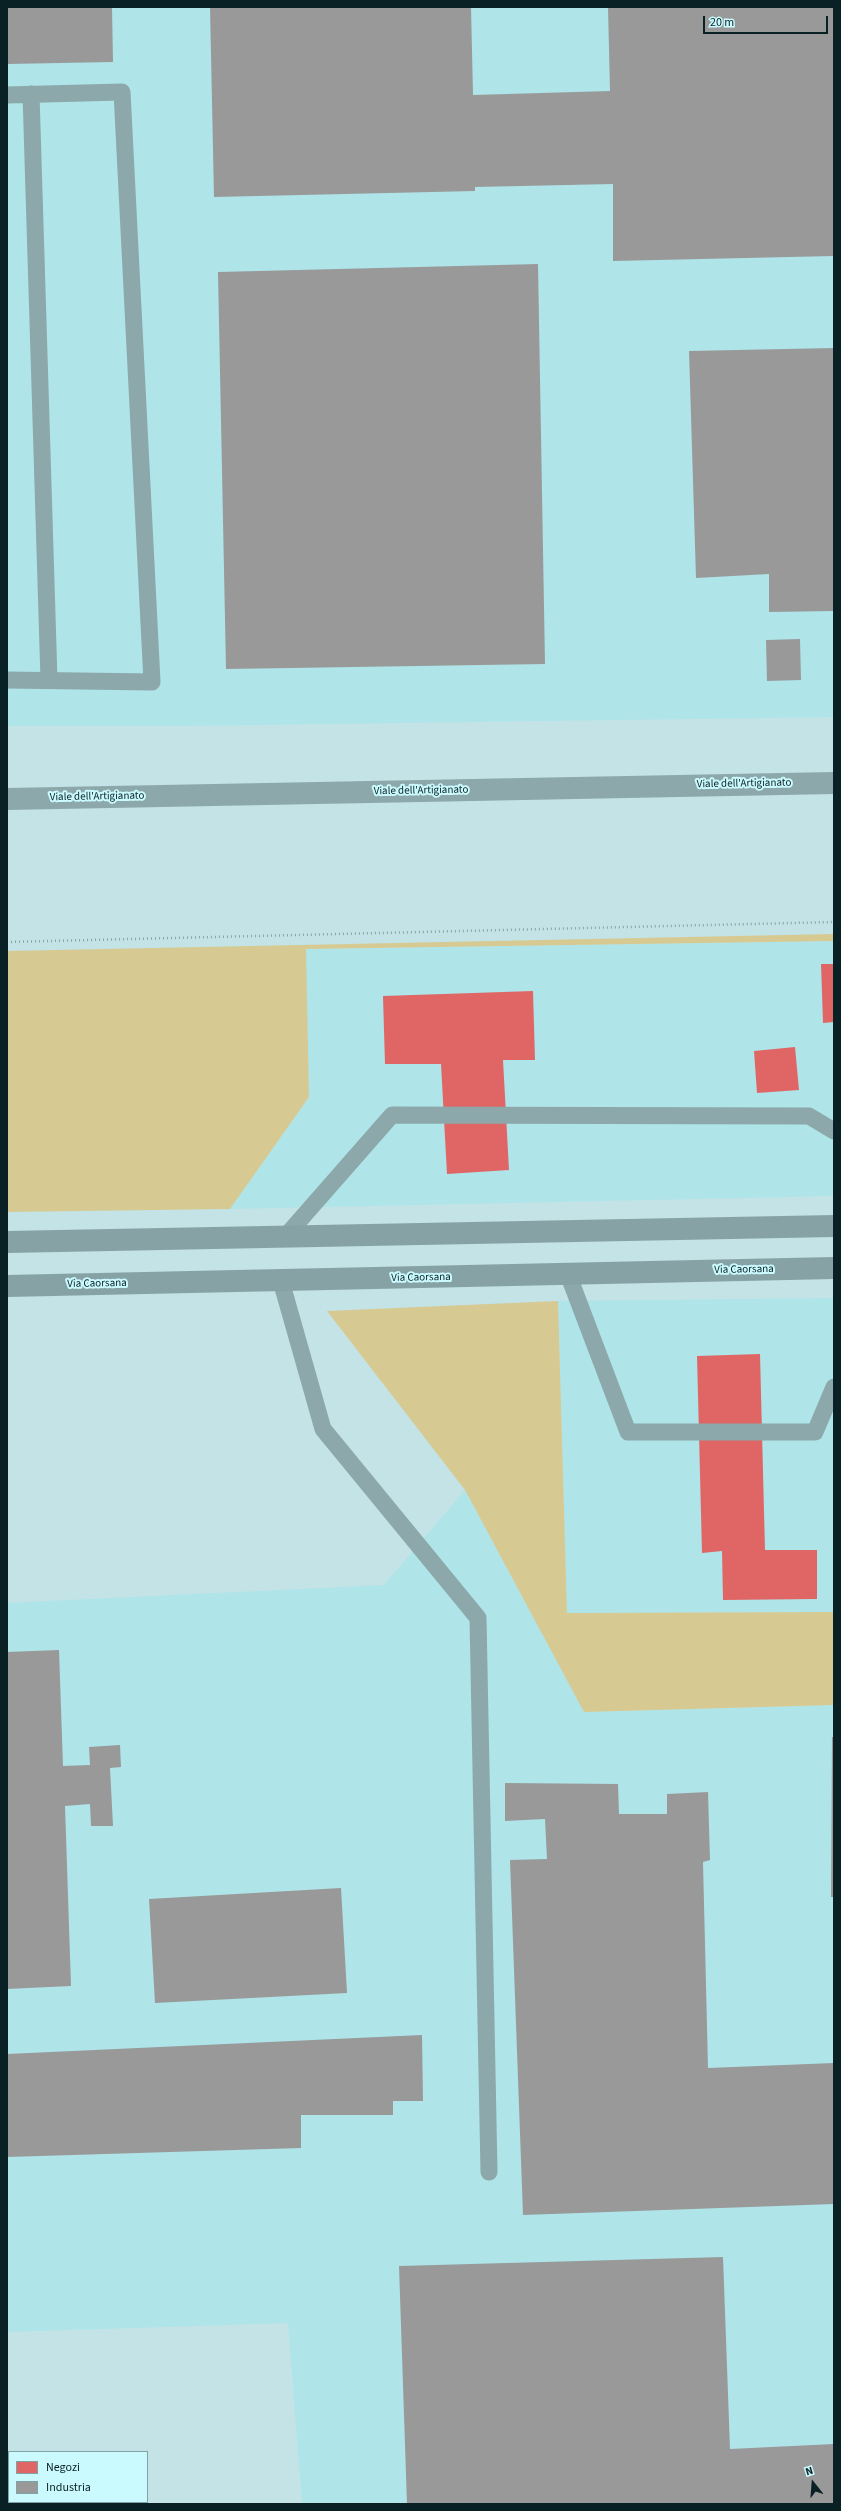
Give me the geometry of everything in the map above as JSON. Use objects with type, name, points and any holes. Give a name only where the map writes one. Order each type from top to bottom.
[{"type":"main road","points":[[7,1242],[834,1226]]},
{"type":"main road","name":"Via Caorsana","points":[[7,1286],[834,1268]]},
{"type":"street","name":"Viale dell'Artigianato","points":[[7,799],[834,783]]},
{"type":"lane","points":[[7,95],[122,92],[152,682],[7,680]]},
{"type":"lane","points":[[31,94],[48,680]]},
{"type":"lane","points":[[285,1237],[392,1115],[809,1116],[834,1131]]},
{"type":"lane","points":[[568,1274],[628,1432],[815,1432],[834,1387]]},
{"type":"lane","points":[[280,1281],[323,1429],[478,1618],[489,2172]]},
{"type":"path","points":[[7,942],[834,922]]},
{"type":"shaded area","points":[[7,7],[834,7],[834,717],[182,726],[7,726]]},
{"type":"shaded area","points":[[834,934],[834,941],[306,949],[309,1097],[230,1209],[7,1212],[7,951]]},
{"type":"shaded area","points":[[834,941],[834,1196],[230,1209],[309,1097],[305,949]]},
{"type":"shaded area","points":[[834,1298],[834,1612],[567,1613],[558,1301]]},
{"type":"shaded area","points":[[558,1301],[567,1613],[834,1612],[834,1705],[584,1712],[465,1490],[327,1311]]},
{"type":"shaded area","points":[[465,1490],[584,1712],[834,1705],[834,2504],[302,2504],[288,2323],[7,2332],[7,1603],[384,1585]]},
{"type":"building: Negozi","points":[[821,964],[834,964],[834,1022],[823,1023]]},
{"type":"building: Negozi","points":[[533,991],[535,1060],[503,1060],[509,1170],[447,1174],[441,1064],[385,1064],[383,996]]},
{"type":"building: Negozi","points":[[795,1047],[799,1090],[757,1093],[754,1051]]},
{"type":"building: Negozi","points":[[760,1354],[765,1550],[817,1550],[817,1599],[723,1600],[722,1551],[702,1553],[697,1356]]},
{"type":"building: Industria","points":[[7,7],[112,7],[113,62],[7,64]]},
{"type":"building: Industria","points":[[210,7],[471,7],[473,95],[610,91],[608,7],[834,7],[834,256],[613,261],[613,184],[475,187],[475,191],[214,197]]},
{"type":"building: Industria","points":[[538,264],[545,664],[226,669],[218,272]]},
{"type":"building: Industria","points":[[834,348],[834,611],[769,612],[769,574],[696,578],[689,351]]},
{"type":"building: Industria","points":[[800,639],[801,680],[767,681],[766,640]]},
{"type":"building: Industria","points":[[59,1650],[63,1766],[90,1765],[89,1747],[120,1745],[121,1767],[110,1768],[113,1826],[91,1826],[90,1804],[65,1806],[71,1986],[7,1989],[7,1652]]},
{"type":"building: Industria","points":[[832,1737],[834,1737],[834,1897],[831,1897]]},
{"type":"building: Industria","points":[[505,1783],[618,1784],[619,1814],[667,1814],[667,1794],[708,1792],[710,1860],[703,1862],[708,2068],[834,2063],[834,2204],[523,2215],[510,1860],[547,1859],[545,1819],[505,1821]]},
{"type":"building: Industria","points":[[341,1888],[347,1993],[155,2003],[149,1899]]},
{"type":"building: Industria","points":[[422,2035],[423,2101],[393,2101],[393,2115],[301,2115],[301,2148],[7,2157],[7,2054]]},
{"type":"building: Industria","points":[[723,2257],[730,2449],[834,2444],[834,2504],[407,2504],[399,2266]]}]
